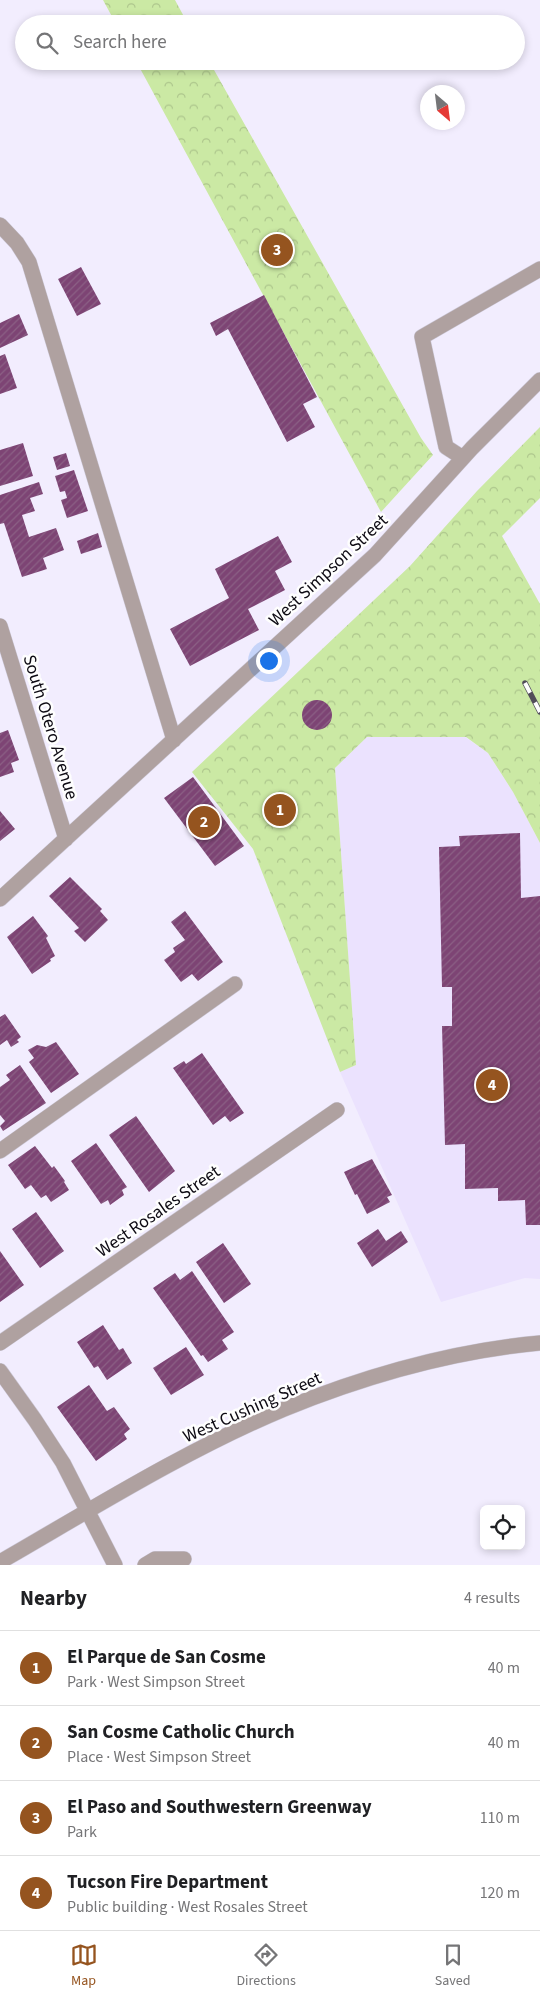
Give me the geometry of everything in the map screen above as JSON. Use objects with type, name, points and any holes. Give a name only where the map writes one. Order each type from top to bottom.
[{"type":"street","points":[[0,225],[17,243],[29,262],[174,740]]},
{"type":"street","points":[[463,458],[446,447],[422,337],[540,270]]},
{"type":"street","name":"West Simpson Street","points":[[0,899],[384,546],[463,458],[540,380]]},
{"type":"street","name":"South Otero Avenue","points":[[0,626],[66,839]]},
{"type":"street","points":[[0,1151],[235,984]]},
{"type":"street","name":"West Rosales Street","points":[[0,1344],[337,1110]]},
{"type":"street","name":"West Cushing Street","points":[[0,1562],[214,1442],[268,1416],[314,1398],[401,1369],[488,1351],[540,1343]]},
{"type":"street","points":[[0,1371],[36,1420],[54,1449],[115,1565]]},
{"type":"street","points":[[145,1565],[156,1560],[182,1562]]},
{"type":"shaded area","points":[[367,737],[465,737],[488,753],[513,792],[540,843],[540,1279],[525,1278],[441,1302],[340,1072],[356,1065],[335,768]]},
{"type":"green space","points":[[103,0],[175,0],[183,15],[111,15]]},
{"type":"green space","points":[[141,70],[214,70],[421,438],[433,455],[381,512]]},
{"type":"green space","points":[[540,427],[540,498],[502,536],[540,604],[540,843],[513,792],[488,753],[466,737],[367,737],[335,768],[356,1065],[340,1072],[253,849],[192,772],[410,566],[477,491]]},
{"type":"building","points":[[81,267],[101,304],[77,316],[58,279]]},
{"type":"building","points":[[264,295],[317,397],[303,404],[315,427],[287,442],[228,329],[216,336],[210,323]]},
{"type":"building","points":[[19,314],[28,335],[0,348],[0,323]]},
{"type":"building","points":[[5,354],[17,388],[0,394],[0,356]]},
{"type":"building","points":[[23,443],[33,476],[0,486],[0,450]]},
{"type":"building","points":[[66,453],[70,466],[57,470],[53,457]]},
{"type":"building","points":[[74,470],[88,511],[67,518],[61,500],[67,498],[65,491],[60,492],[55,476]]},
{"type":"building","points":[[39,482],[43,494],[30,498],[35,511],[22,515],[29,537],[56,528],[64,550],[43,558],[47,569],[22,577],[4,523],[0,524],[0,495]]},
{"type":"building","points":[[98,533],[102,547],[81,554],[77,541]]},
{"type":"building","points":[[278,536],[292,562],[275,571],[285,590],[248,609],[259,630],[190,666],[170,629],[229,598],[215,569]]},
{"type":"building","points":[[317,700],[327,705],[332,715],[327,725],[317,730],[307,725],[302,715],[307,705]]},
{"type":"building","points":[[8,730],[19,760],[11,763],[14,772],[0,777],[0,733]]},
{"type":"building","points":[[193,777],[244,846],[215,866],[164,798]]},
{"type":"building","points":[[0,811],[15,829],[0,841]]},
{"type":"building","points":[[520,833],[521,898],[540,896],[540,1225],[526,1225],[525,1200],[498,1201],[498,1188],[465,1189],[465,1144],[445,1145],[442,1026],[452,1026],[452,987],[442,987],[439,847],[460,846],[459,836]]},
{"type":"building","points":[[70,877],[102,909],[100,911],[108,920],[85,942],[74,931],[79,928],[49,896]]},
{"type":"building","points":[[185,911],[223,962],[198,981],[192,974],[181,982],[164,960],[175,952],[173,948],[185,940],[171,922]]},
{"type":"building","points":[[33,916],[48,936],[46,938],[55,956],[32,974],[7,937]]},
{"type":"building","points":[[5,1014],[21,1037],[17,1040],[19,1042],[11,1047],[7,1040],[0,1045],[0,1017]]},
{"type":"building","points":[[56,1042],[79,1074],[51,1093],[29,1062],[34,1058],[28,1050],[37,1045],[46,1047]]},
{"type":"building","points":[[202,1053],[244,1113],[230,1122],[225,1116],[213,1125],[173,1068],[184,1061],[186,1064]]},
{"type":"building","points":[[20,1065],[46,1103],[3,1131],[0,1126],[5,1121],[0,1115],[0,1087],[10,1080],[6,1075]]},
{"type":"building","points":[[136,1116],[175,1171],[149,1192],[109,1135]]},
{"type":"building","points":[[96,1143],[127,1187],[122,1190],[124,1195],[110,1205],[108,1200],[101,1204],[71,1161]]},
{"type":"building","points":[[35,1146],[52,1168],[54,1166],[69,1190],[51,1202],[46,1195],[41,1198],[31,1185],[25,1189],[8,1165]]},
{"type":"building","points":[[372,1159],[392,1195],[387,1197],[390,1202],[367,1214],[344,1172]]},
{"type":"building","points":[[36,1212],[64,1251],[40,1268],[12,1229]]},
{"type":"building","points":[[378,1229],[386,1241],[401,1231],[408,1242],[372,1267],[357,1243]]},
{"type":"building","points":[[223,1243],[251,1284],[224,1303],[196,1262]]},
{"type":"building","points":[[0,1251],[24,1285],[0,1302]]},
{"type":"building","points":[[192,1271],[234,1332],[222,1340],[228,1349],[208,1362],[203,1355],[201,1356],[153,1288],[175,1273],[180,1280]]},
{"type":"building","points":[[103,1325],[119,1350],[123,1348],[132,1363],[107,1380],[98,1366],[94,1368],[77,1342]]},
{"type":"building","points":[[186,1347],[204,1375],[171,1395],[153,1368]]},
{"type":"building","points":[[89,1385],[107,1411],[114,1407],[130,1429],[124,1434],[127,1439],[96,1461],[57,1407]]},
{"type":"railway","points":[[525,683],[540,712]]},
{"type":"place","name":"El Paso and Southwestern Greenway","points":[[277,250]]},
{"type":"place","name":"El Parque de San Cosme","points":[[280,810]]},
{"type":"place","name":"San Cosme Catholic Church","points":[[204,822]]},
{"type":"place","name":"Tucson Fire Department","points":[[492,1085]]}]
